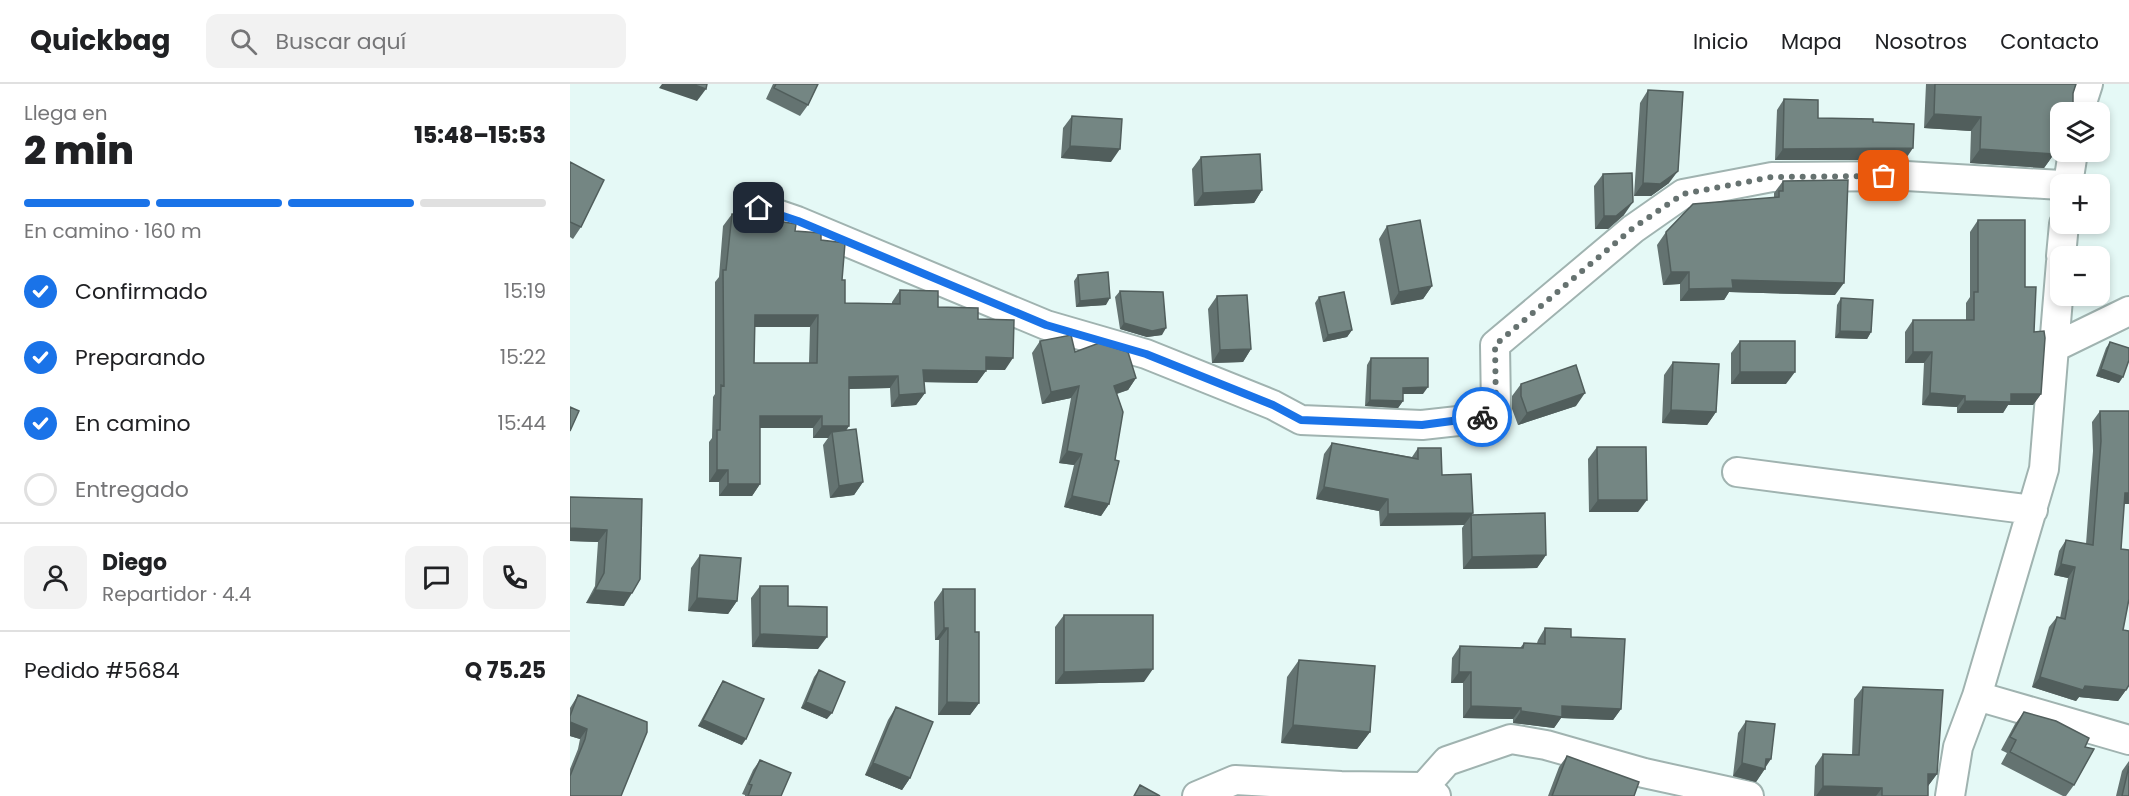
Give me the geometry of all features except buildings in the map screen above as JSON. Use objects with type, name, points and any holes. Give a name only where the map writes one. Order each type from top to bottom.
[{"type":"street","points":[[2082,102],[2088,84]]},
{"type":"street","points":[[759,208],[798,221],[1046,325],[1146,354],[1273,405],[1301,420],[1422,425],[1476,419],[1487,416],[1496,409],[1495,345],[1633,228],[1683,194],[1772,177],[1906,176],[2050,184]]},
{"type":"street","points":[[1950,796],[1958,747],[1977,696],[2044,469],[2058,306]]},
{"type":"street","points":[[2055,347],[2129,311]]},
{"type":"street","points":[[1737,472],[2032,510]]},
{"type":"street","points":[[1977,696],[2129,740]]},
{"type":"street","points":[[1197,796],[1235,780],[1430,791],[1447,762],[1511,739],[1546,745],[1644,773],[1749,796]]},
{"type":"way so far","points":[[1482,417],[1496,409],[1493,351],[1495,345],[1633,228],[1683,194],[1772,177],[1884,176]]},
{"type":"route","points":[[759,208],[798,221],[1046,325],[1146,354],[1273,405],[1301,420],[1422,425],[1482,417]]}]
